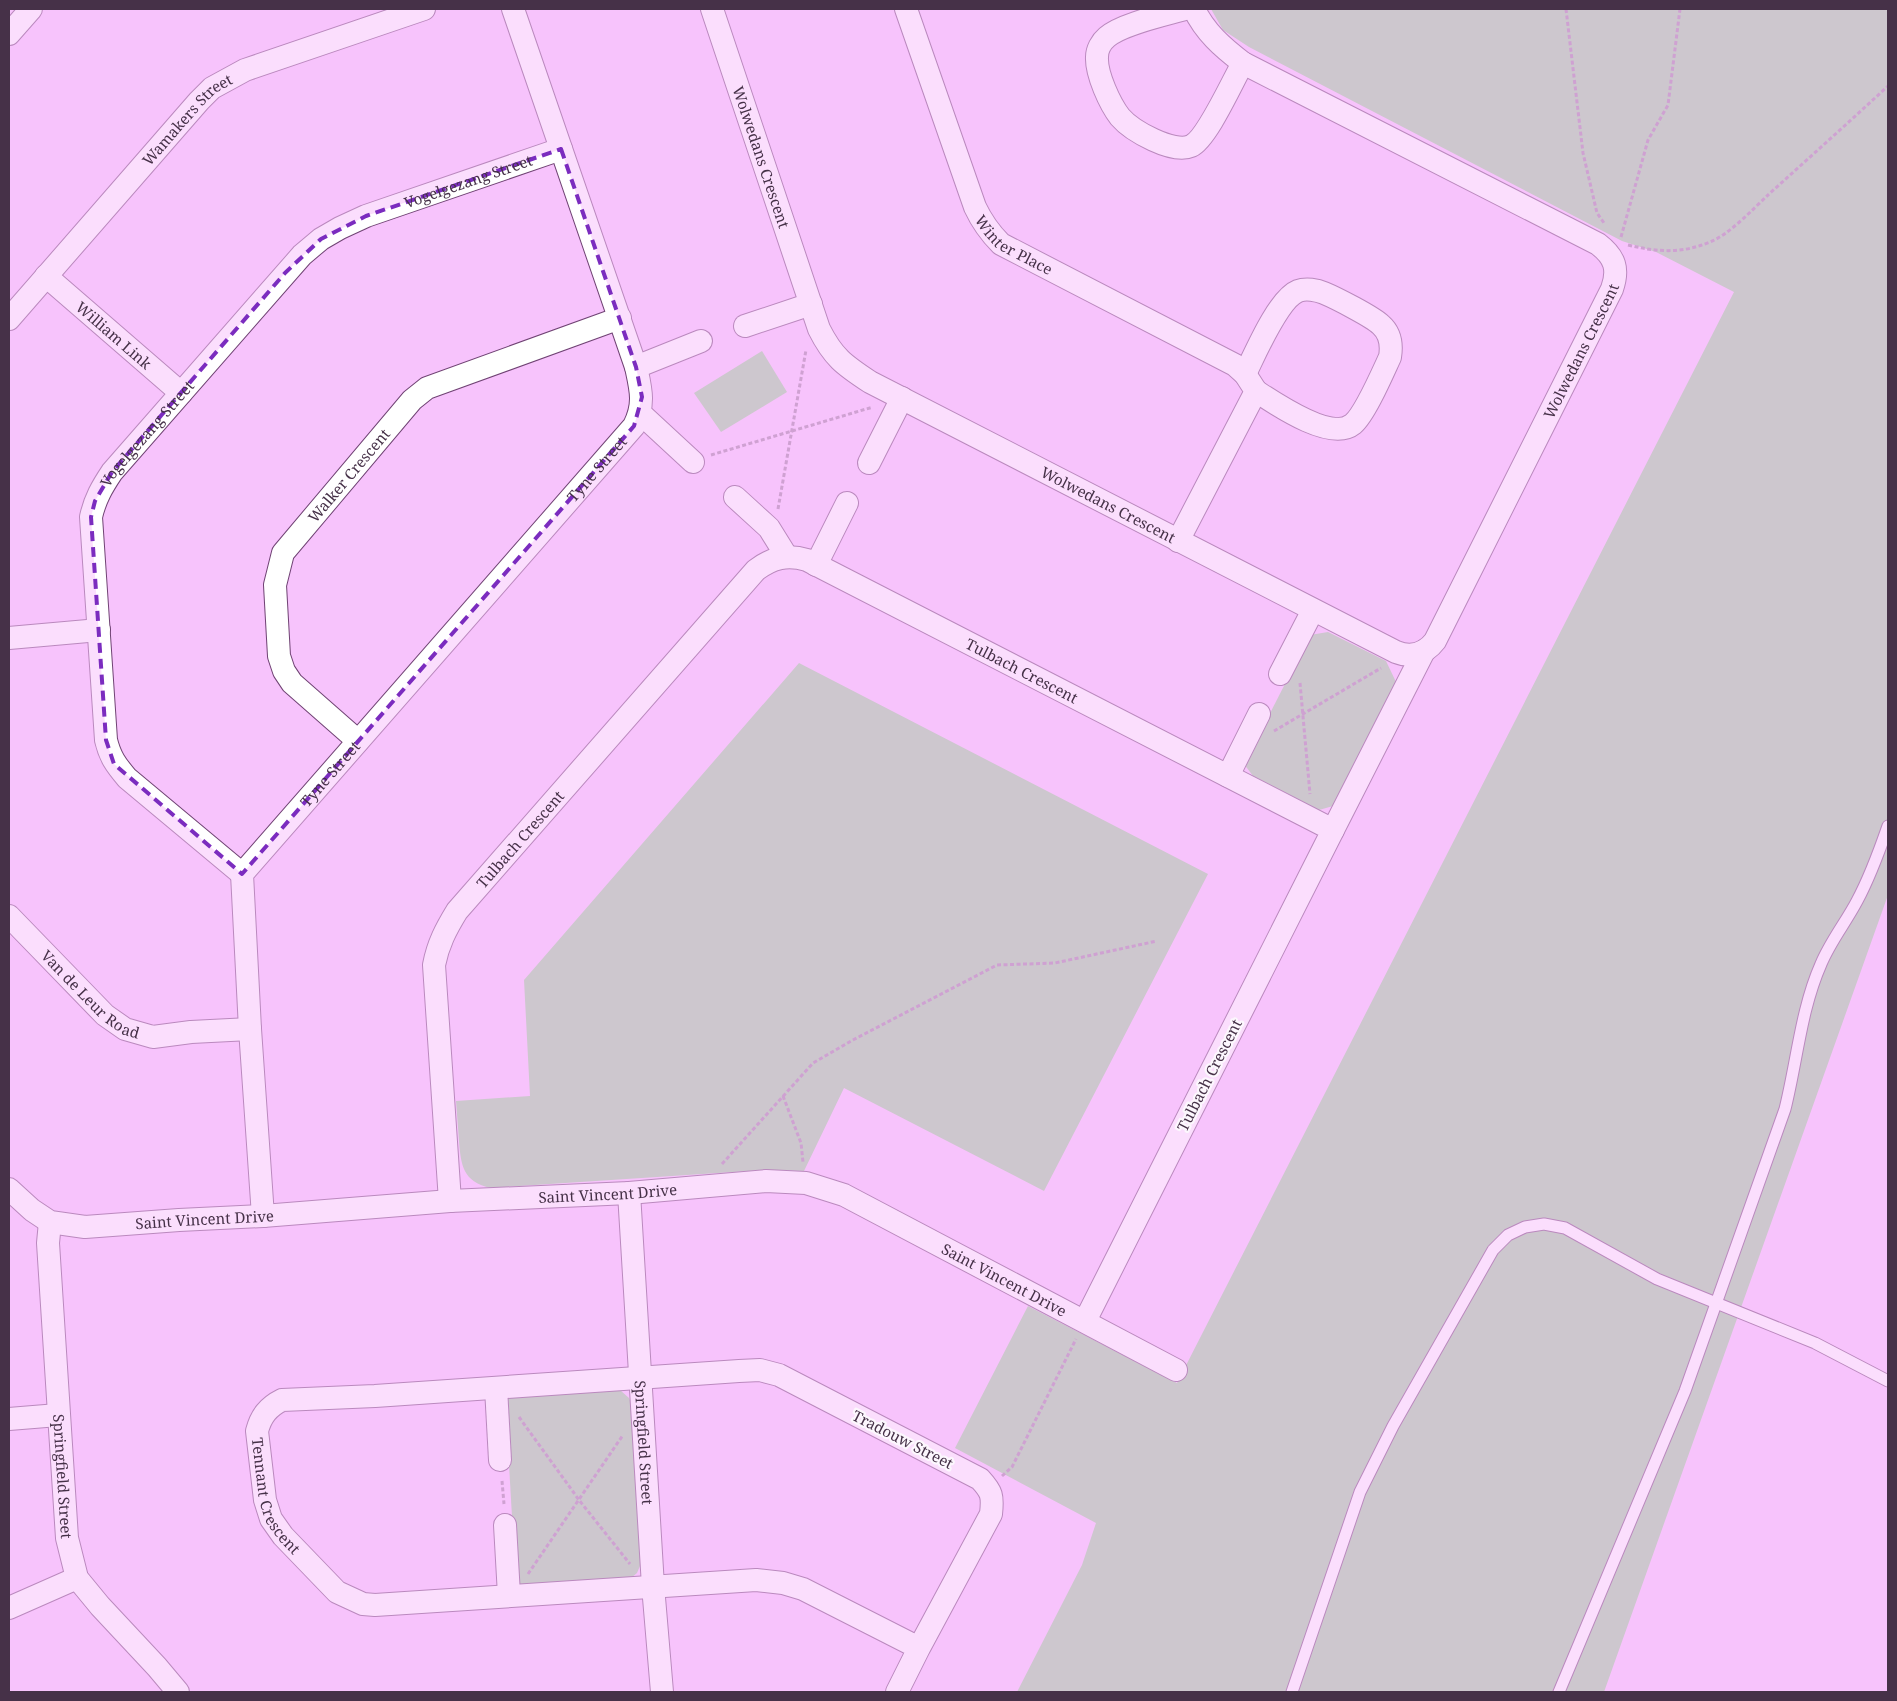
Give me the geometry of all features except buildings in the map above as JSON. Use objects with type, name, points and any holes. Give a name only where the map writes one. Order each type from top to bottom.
[{"type":"street","points":[[9,34],[31,9]]},
{"type":"street","name":"Wamakers Street","points":[[9,319],[212,88],[245,70],[424,9]]},
{"type":"street","points":[[513,9],[636,366],[642,397],[640,413],[693,462]]},
{"type":"street","name":"Wolwedans Crescent","points":[[712,9],[819,328],[827,345],[837,359],[870,382],[898,406],[1178,541],[1313,610],[1414,653],[1430,647],[1435,641],[1607,298],[1616,277],[1615,264],[1609,252],[1598,244],[1243,63],[1223,48],[1210,35],[1194,9]]},
{"type":"street","name":"Winter Place","points":[[906,9],[976,207],[983,223],[1000,244],[1235,365],[1250,382],[1315,423],[1332,429],[1343,429],[1353,424],[1365,406],[1390,357],[1390,338],[1382,325],[1324,293],[1307,290],[1298,291],[1290,296],[1279,310],[1250,382],[1178,541]]},
{"type":"street","points":[[1185,9],[1118,30],[1107,37],[1100,46],[1096,56],[1099,70],[1111,101],[1127,124],[1168,146],[1180,148],[1192,146],[1200,139],[1208,127],[1243,63]]},
{"type":"street","name":"Vogelgezang Street","points":[[242,874],[127,778],[114,764],[109,754],[106,740],[91,517],[100,489],[112,472],[285,273],[321,239],[366,216],[562,149]]},
{"type":"street","name":"William Link","points":[[46,276],[181,393]]},
{"type":"street","points":[[745,326],[811,304]]},
{"type":"street","name":"Walker Crescent","points":[[358,742],[292,683],[284,671],[278,656],[275,584],[283,553],[412,400],[427,388],[620,318]]},
{"type":"street","points":[[636,366],[702,341]]},
{"type":"street","points":[[869,463],[898,406]]},
{"type":"street","name":"Tyne Street","points":[[242,874],[634,426],[640,413]]},
{"type":"street","points":[[735,497],[769,528],[787,557]]},
{"type":"street","points":[[816,565],[848,503]]},
{"type":"street","name":"Tulbach Crescent","points":[[450,1201],[434,965],[443,933],[457,911],[756,570],[770,561],[797,557],[816,565],[1333,830]]},
{"type":"street","points":[[1290,677],[1313,610]]},
{"type":"street","points":[[9,638],[99,630]]},
{"type":"street","name":"Wolwedans Crescent","points":[[1361,774],[1414,653]]},
{"type":"street","points":[[1228,776],[1266,723]]},
{"type":"street","name":"Tulbach Crescent","points":[[1085,1321],[1361,774]]},
{"type":"street","points":[[242,874],[250,1029],[263,1216]]},
{"type":"street","name":"Van de Leur Road","points":[[9,916],[105,1015],[125,1029],[153,1037],[191,1032],[250,1029]]},
{"type":"street","name":"Saint Vincent Drive","points":[[9,1189],[32,1210],[50,1222],[85,1227],[263,1216],[450,1201],[629,1193],[766,1181],[806,1183],[844,1195],[1176,1370]]},
{"type":"street","name":"Springfield Street","points":[[629,1193],[652,1577],[662,1692]]},
{"type":"street","name":"Springfield Street","points":[[50,1222],[48,1243],[67,1538],[77,1578],[177,1692]]},
{"type":"street","name":"Tradouw Street","points":[[641,1377],[760,1370],[780,1375],[980,1479],[990,1488]]},
{"type":"street","name":"Tennant Crescent","points":[[641,1377],[496,1395],[375,1396],[282,1400],[272,1405],[265,1412],[257,1431],[265,1500],[271,1519],[283,1536],[337,1592],[363,1604],[375,1605],[517,1588],[652,1577]]},
{"type":"street","points":[[496,1395],[500,1460]]},
{"type":"street","points":[[9,1420],[58,1415]]},
{"type":"street","points":[[898,1692],[919,1648],[991,1514],[993,1499],[990,1488]]},
{"type":"street","points":[[505,1525],[517,1588]]},
{"type":"street","points":[[652,1577],[756,1580],[783,1583],[803,1589],[919,1648]]},
{"type":"street","points":[[9,1608],[77,1578]]},
{"type":"lane","points":[[1559,1692],[1685,1391],[1785,1109],[1810,996],[1821,964],[1857,900],[1873,866],[1888,826]]},
{"type":"lane","points":[[1292,1692],[1360,1492],[1393,1426],[1493,1250],[1508,1236],[1525,1227],[1544,1224],[1565,1228],[1658,1279],[1815,1343],[1888,1381]]},
{"type":"path","points":[[1566,9],[1582,153],[1597,214],[1608,228]]},
{"type":"path","points":[[1620,243],[1648,140],[1668,105],[1680,9]]},
{"type":"path","points":[[1614,235],[1620,243],[1651,251],[1669,252],[1712,242],[1750,211],[1888,86]]},
{"type":"path","points":[[769,528],[777,515],[808,335],[819,328]]},
{"type":"path","points":[[693,462],[704,457],[878,406],[898,406]]},
{"type":"path","points":[[1266,723],[1303,715],[1414,653]]},
{"type":"path","points":[[1290,677],[1303,715],[1310,818]]},
{"type":"path","points":[[701,1187],[813,1063],[851,1041],[997,965],[1055,963],[1157,942]]},
{"type":"path","points":[[783,1096],[801,1143],[806,1183]]},
{"type":"path","points":[[990,1488],[1012,1467],[1085,1321]]},
{"type":"path","points":[[496,1395],[508,1401],[579,1500],[634,1569],[652,1577]]},
{"type":"path","points":[[517,1588],[625,1432]]},
{"type":"path","points":[[500,1460],[505,1525]]},
{"type":"highlighted area","points":[[561,149],[636,367],[642,397],[634,426],[242,874],[114,764],[106,740],[91,517],[95,501],[112,472],[285,273],[321,239],[366,216]]},
{"type":"green space","points":[[1211,9],[1888,9],[1888,895],[1604,1692],[1017,1692],[1082,1565],[1096,1523],[955,1448],[1028,1306],[1177,1383],[1734,292],[1656,252],[1622,241],[1249,47],[1223,30]]},
{"type":"green space","points":[[762,351],[787,392],[721,432],[694,393]]},
{"type":"green space","points":[[1328,632],[1386,661],[1396,682],[1333,806],[1319,810],[1253,776],[1244,764],[1310,635]]},
{"type":"green space","points":[[799,663],[1208,874],[1044,1191],[844,1088],[804,1171],[764,1170],[490,1188],[474,1181],[465,1171],[461,1158],[456,1101],[530,1096],[524,980]]},
{"type":"green space","points":[[620,1390],[629,1398],[632,1405],[641,1559],[637,1573],[631,1578],[516,1586],[505,1395]]}]
